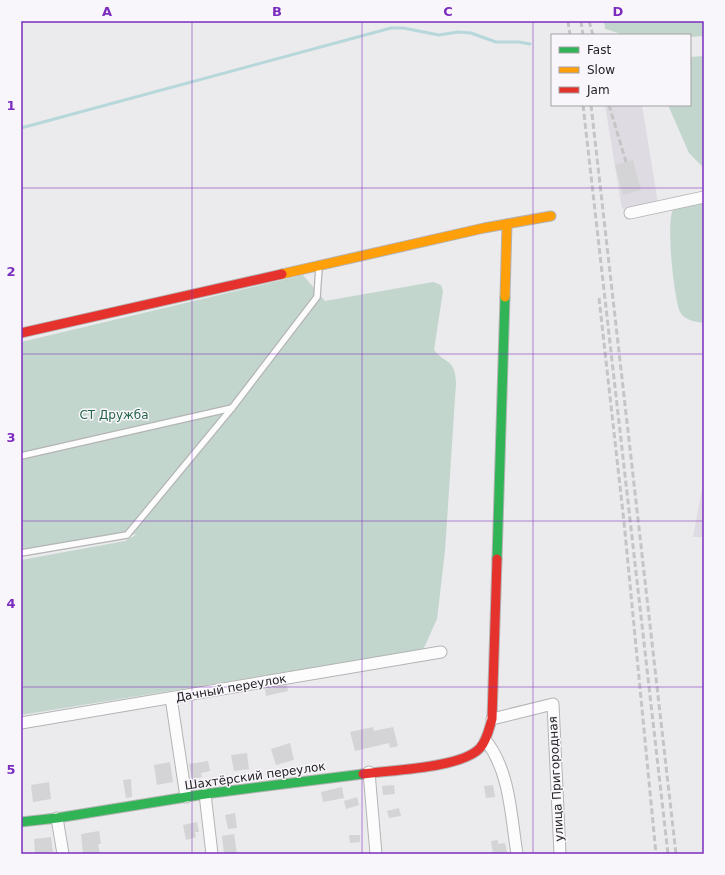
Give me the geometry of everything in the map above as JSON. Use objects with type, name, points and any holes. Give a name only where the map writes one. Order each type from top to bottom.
[{"type":"street","points":[[630,213],[704,197]]},
{"type":"street","points":[[21,333],[319,264],[551,216]]},
{"type":"street","points":[[507,224],[492,719],[486,740],[500,762],[509,800],[517,854]]},
{"type":"street","name":"Дачный переулок","points":[[21,723],[441,652]]},
{"type":"street","points":[[171,698],[186,797]]},
{"type":"street","name":"улица Пригородная","points":[[492,719],[553,704],[560,854]]},
{"type":"street","name":"Шахтёрский переулок","points":[[21,822],[57,818],[205,794],[453,762],[475,753],[486,740]]},
{"type":"street","points":[[369,772],[376,854]]},
{"type":"street","points":[[205,794],[212,854]]},
{"type":"street","points":[[57,818],[63,854]]},
{"type":"lane","points":[[21,553],[128,535],[232,408],[317,297],[319,264]]},
{"type":"lane","points":[[21,456],[232,408]]},
{"type":"shaded area","points":[[605,106],[642,106],[658,203],[622,209]]},
{"type":"shaded area","points":[[704,478],[704,537],[693,537]]},
{"type":"green space","points":[[604,21],[704,21],[704,36],[691,37],[691,34],[622,34],[605,29]]},
{"type":"green space","points":[[704,56],[704,168],[689,153],[668,106],[691,106],[691,57]]},
{"type":"green space","points":[[704,202],[704,323],[687,319],[680,312],[673,276],[670,226],[671,215],[674,208],[684,204]]},
{"type":"green space","name":"СТ Дружба","points":[[303,275],[325,301],[433,282],[441,285],[443,291],[434,350],[454,369],[456,383],[445,551],[437,619],[423,650],[21,715],[21,560],[125,541],[137,534],[21,555],[21,342]]},
{"type":"building","points":[[633,160],[641,190],[623,195],[615,165]]},
{"type":"building","points":[[287,685],[288,691],[266,696],[265,689]]},
{"type":"building","points":[[373,727],[374,731],[393,727],[398,746],[390,748],[389,743],[355,751],[350,732]]},
{"type":"building","points":[[290,743],[294,760],[276,765],[271,749]]},
{"type":"building","points":[[247,753],[249,769],[234,771],[231,755]]},
{"type":"building","points":[[208,761],[210,771],[201,773],[202,777],[192,779],[189,764]]},
{"type":"building","points":[[170,762],[173,782],[157,785],[154,765]]},
{"type":"building","points":[[131,779],[132,797],[126,798],[123,780]]},
{"type":"building","points":[[49,782],[51,799],[33,802],[31,785]]},
{"type":"building","points":[[394,785],[395,794],[383,795],[382,786]]},
{"type":"building","points":[[493,785],[495,797],[486,798],[484,786]]},
{"type":"building","points":[[342,787],[344,798],[323,802],[321,792]]},
{"type":"building","points":[[357,797],[359,805],[346,809],[344,801]]},
{"type":"building","points":[[399,808],[401,816],[389,818],[387,811]]},
{"type":"building","points":[[235,813],[237,828],[228,829],[225,815]]},
{"type":"building","points":[[197,822],[199,832],[195,832],[196,837],[186,840],[183,825]]},
{"type":"building","points":[[99,831],[101,844],[98,844],[100,854],[83,854],[81,834]]},
{"type":"building","points":[[234,834],[237,854],[224,854],[222,836]]},
{"type":"building","points":[[349,835],[360,835],[360,842],[350,843]]},
{"type":"building","points":[[51,837],[53,852],[35,854],[34,839]]},
{"type":"building","points":[[498,840],[498,844],[505,843],[507,852],[493,854],[491,841]]},
{"type":"waterway","points":[[21,128],[391,28],[403,28],[439,35],[458,32],[471,33],[496,42],[519,42],[530,44]]},
{"type":"railway","points":[[568,21],[570,34]]},
{"type":"railway","points":[[581,21],[583,34]]},
{"type":"railway","points":[[589,21],[593,34]]},
{"type":"railway","points":[[583,106],[668,854]]},
{"type":"railway","points":[[591,106],[676,854]]},
{"type":"railway","points":[[609,106],[626,162]]},
{"type":"railway","points":[[599,298],[624,522],[656,854]]},
{"type":"traffic: fast","points":[[497,559],[505,297]]},
{"type":"traffic: fast","points":[[21,822],[57,818],[205,794],[363,774]]},
{"type":"traffic: slow","points":[[282,274],[484,228],[551,216]]},
{"type":"traffic: slow","points":[[505,297],[507,224]]},
{"type":"traffic: jam","points":[[21,333],[282,274]]},
{"type":"traffic: jam","points":[[363,774],[425,767],[458,760],[471,755],[480,748],[484,742],[492,719],[497,559]]}]
